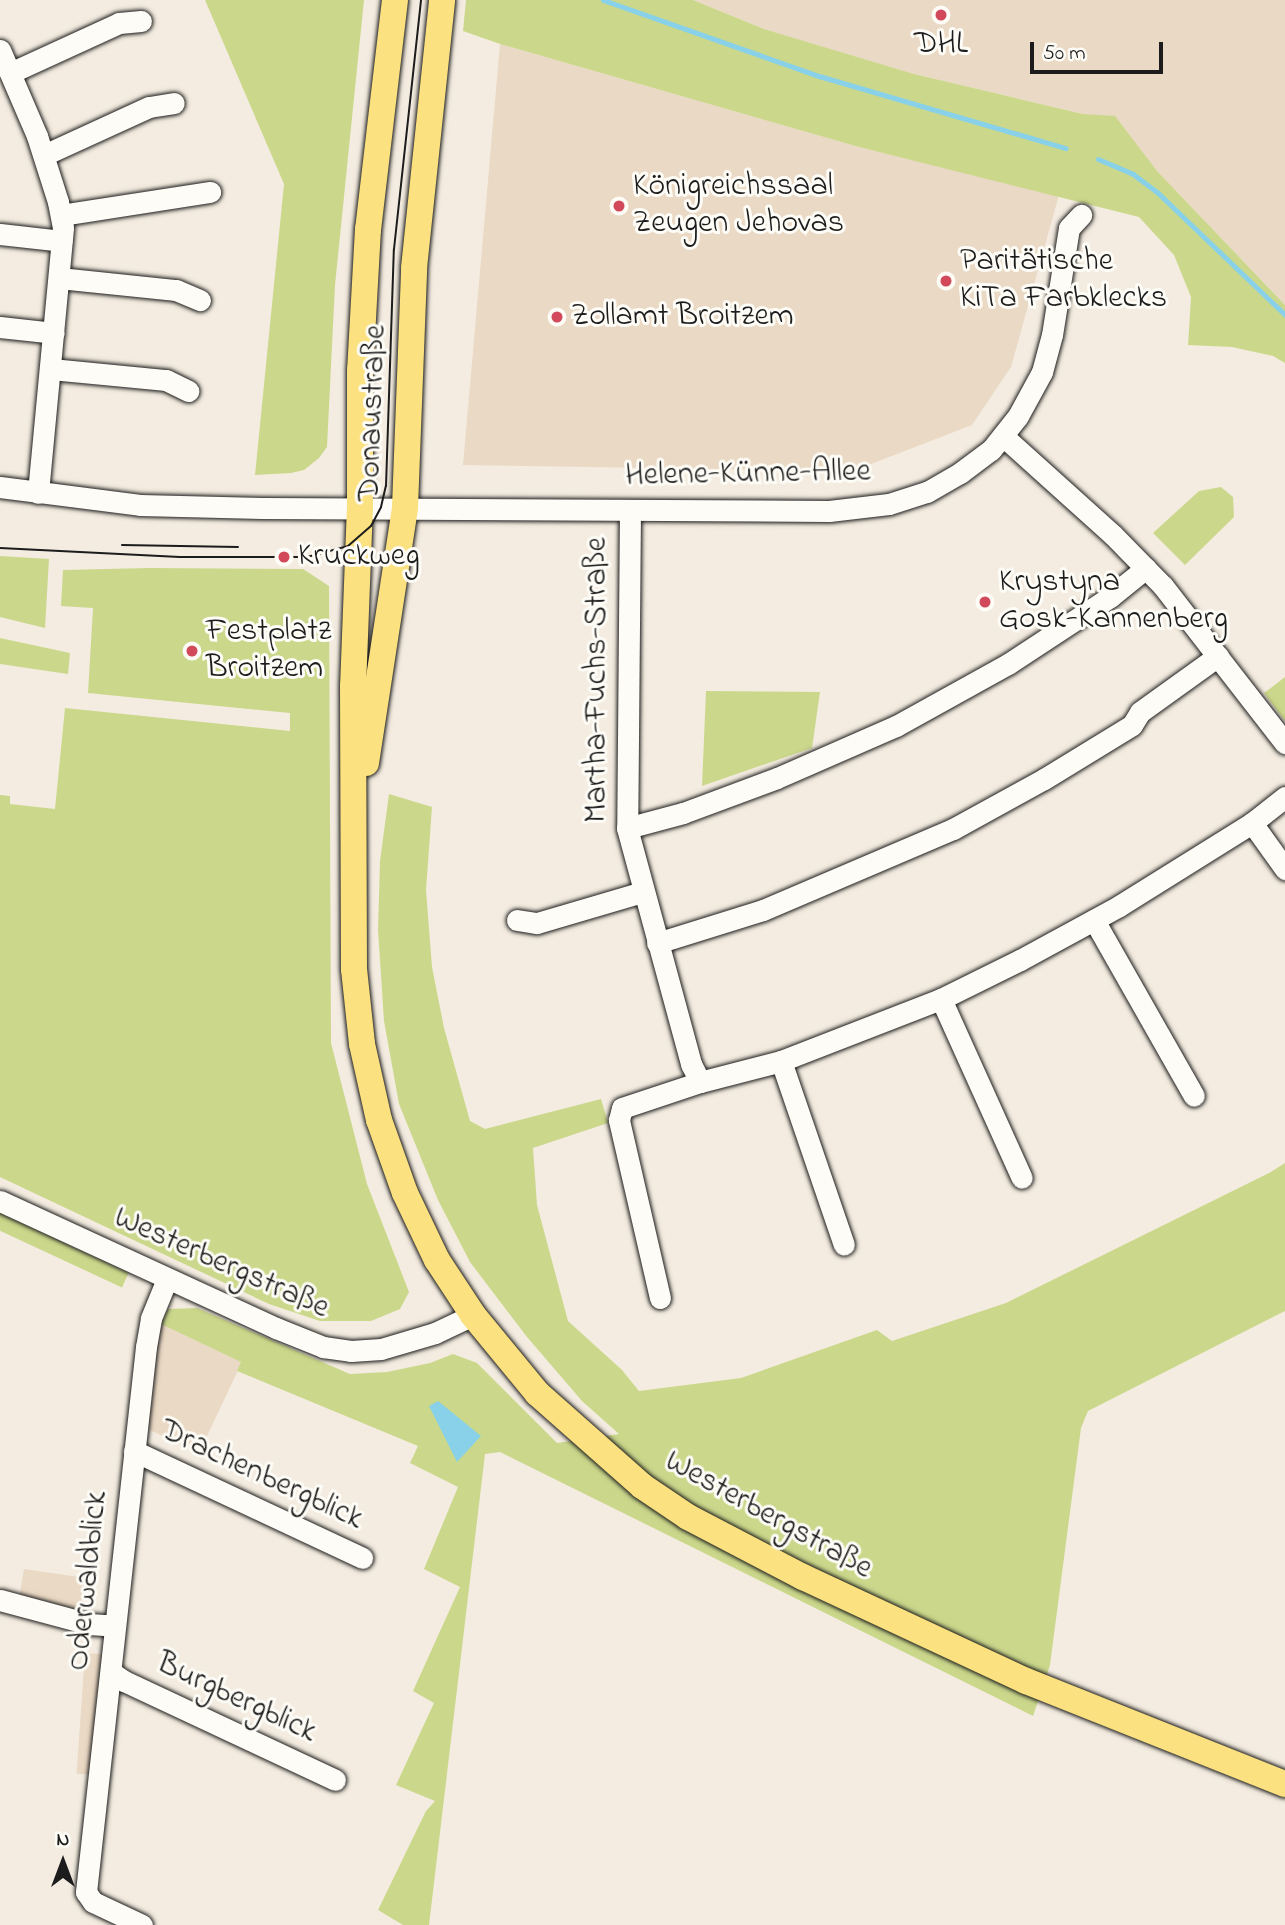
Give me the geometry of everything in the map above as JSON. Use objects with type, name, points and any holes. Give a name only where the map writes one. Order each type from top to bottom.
[{"type":"main road","name":"Donaustraße","points":[[395,0],[368,229],[360,370],[360,506],[353,686],[356,827],[354,969],[368,1081],[405,1193],[442,1269],[473,1315]]},
{"type":"main road","name":"Donaustraße","points":[[356,827],[405,507],[414,268],[442,0]]},
{"type":"main road","name":"Westerbergstraße","points":[[473,1315],[515,1368],[555,1411],[642,1486],[688,1517],[803,1577],[1026,1681],[1285,1784]]},
{"type":"street","points":[[10,72],[119,23],[141,21]]},
{"type":"street","points":[[0,50],[44,155],[61,215],[62,242],[38,493]]},
{"type":"street","points":[[44,155],[149,107],[173,103]]},
{"type":"street","points":[[61,215],[209,192]]},
{"type":"street","name":"Helene-Künne-Allee","points":[[360,506],[829,510],[889,504],[927,492],[960,474],[991,450],[1031,394],[1042,372],[1052,335],[1069,228],[1081,215]]},
{"type":"street","points":[[0,234],[62,242]]},
{"type":"street","points":[[59,278],[176,290],[200,300]]},
{"type":"street","points":[[0,327],[54,333]]},
{"type":"street","points":[[51,369],[166,380],[189,391]]},
{"type":"street","points":[[1003,436],[1146,568],[1285,743]]},
{"type":"street","points":[[0,487],[140,505],[360,506]]},
{"type":"street","name":"Martha-Fuchs-Straße","points":[[630,510],[627,828],[642,892],[691,1064],[700,1082]]},
{"type":"street","points":[[627,828],[683,813],[778,778],[896,726],[1008,664],[1110,597],[1146,568]]},
{"type":"street","points":[[657,943],[763,910],[953,829],[1044,779],[1132,725],[1140,712],[1218,656]]},
{"type":"street","points":[[660,1298],[619,1113],[626,1105],[780,1061],[941,999],[1094,920],[1252,823],[1285,797]]},
{"type":"street","points":[[1252,823],[1285,869]]},
{"type":"street","points":[[517,920],[537,923],[642,892]]},
{"type":"street","points":[[1094,920],[1194,1096]]},
{"type":"street","points":[[941,999],[1022,1178]]},
{"type":"street","points":[[780,1061],[844,1245]]},
{"type":"street","name":"Westerbergstraße","points":[[0,1201],[303,1339],[342,1350],[381,1349],[415,1340],[473,1315]]},
{"type":"street","name":"Oderwaldblick","points":[[142,1925],[93,1902],[86,1892],[150,1319],[167,1279]]},
{"type":"street","name":"Drachenbergblick","points":[[134,1451],[362,1558]]},
{"type":"street","points":[[0,1600],[89,1624],[115,1626]]},
{"type":"street","name":"Burgbergblick","points":[[111,1672],[335,1780]]},
{"type":"shaded area","points":[[693,0],[1285,0],[1285,305],[1157,171],[1083,114],[914,74],[764,29]]},
{"type":"shaded area","points":[[500,44],[859,147],[1059,195],[1011,367],[972,425],[853,471],[463,465]]},
{"type":"shaded area","points":[[151,1319],[242,1362],[199,1453],[137,1424]]},
{"type":"shaded area","points":[[24,1569],[86,1578],[79,1621],[18,1605]]},
{"type":"shaded area","points":[[85,1653],[112,1655],[103,1776],[77,1774]]},
{"type":"green space","points":[[205,0],[364,0],[335,285],[327,447],[319,458],[304,470],[291,473],[255,475],[284,184]]},
{"type":"green space","points":[[466,0],[693,0],[764,29],[914,74],[1083,114],[1115,116],[1157,171],[1285,305],[1285,363],[1273,356],[1232,347],[1188,345],[1191,297],[1174,255],[1139,217],[859,147],[500,44],[463,31]]},
{"type":"green space","points":[[1221,487],[1233,497],[1234,517],[1185,565],[1153,533],[1199,491]]},
{"type":"green space","points":[[0,556],[49,559],[45,628],[0,617]]},
{"type":"green space","points":[[303,569],[329,586],[331,1043],[367,1184],[409,1292],[400,1309],[371,1321],[320,1321],[269,1304],[0,1177],[0,795],[10,796],[10,804],[55,809],[65,708],[290,731],[290,713],[88,693],[93,608],[61,606],[63,570]]},
{"type":"green space","points":[[0,638],[70,653],[68,674],[0,664]]},
{"type":"green space","points":[[1285,677],[1285,721],[1264,693]]},
{"type":"green space","points":[[706,691],[820,692],[812,748],[702,786]]},
{"type":"green space","points":[[389,794],[432,807],[426,890],[432,967],[444,1028],[470,1121],[485,1129],[601,1099],[608,1123],[533,1148],[537,1205],[568,1321],[622,1370],[639,1391],[741,1378],[877,1330],[892,1341],[1006,1303],[1285,1163],[1285,1311],[1088,1411],[1081,1428],[1050,1665],[1033,1716],[500,1452],[485,1454],[429,1925],[403,1925],[378,1910],[426,1811],[435,1801],[396,1785],[434,1703],[413,1691],[460,1587],[424,1569],[458,1487],[410,1463],[418,1446],[237,1371],[241,1362],[161,1324],[168,1309],[197,1308],[350,1374],[387,1372],[430,1363],[453,1354],[477,1363],[557,1443],[619,1434],[582,1401],[527,1337],[470,1262],[438,1200],[399,1104],[384,1021],[378,930],[380,861]]},
{"type":"green space","points":[[0,1213],[129,1273],[122,1288],[0,1231]]},
{"type":"water","points":[[438,1401],[481,1436],[457,1462],[429,1406]]},
{"type":"waterway","points":[[603,0],[819,76],[1066,148]]},
{"type":"waterway","points":[[1098,159],[1133,174],[1158,193],[1285,315]]},
{"type":"tram line","points":[[0,548],[180,557],[307,557],[348,546],[371,526],[381,507],[386,486],[394,249],[421,0]]},
{"type":"tram line","points":[[122,545],[238,547]]},
{"type":"place","name":"DHL","points":[[941,15]]},
{"type":"place","name":"Königreichssaal Zeugen Jehovas","points":[[619,206]]},
{"type":"place","name":"Paritätische KiTa Farbklecks","points":[[946,281]]},
{"type":"place","name":"Zollamt Broitzem","points":[[557,317]]},
{"type":"place","name":"Kruckweg","points":[[284,557]]},
{"type":"place","name":"Krystyna Gosk-Kannenberg","points":[[985,602]]},
{"type":"place","name":"Festplatz Broitzem","points":[[192,651]]}]
